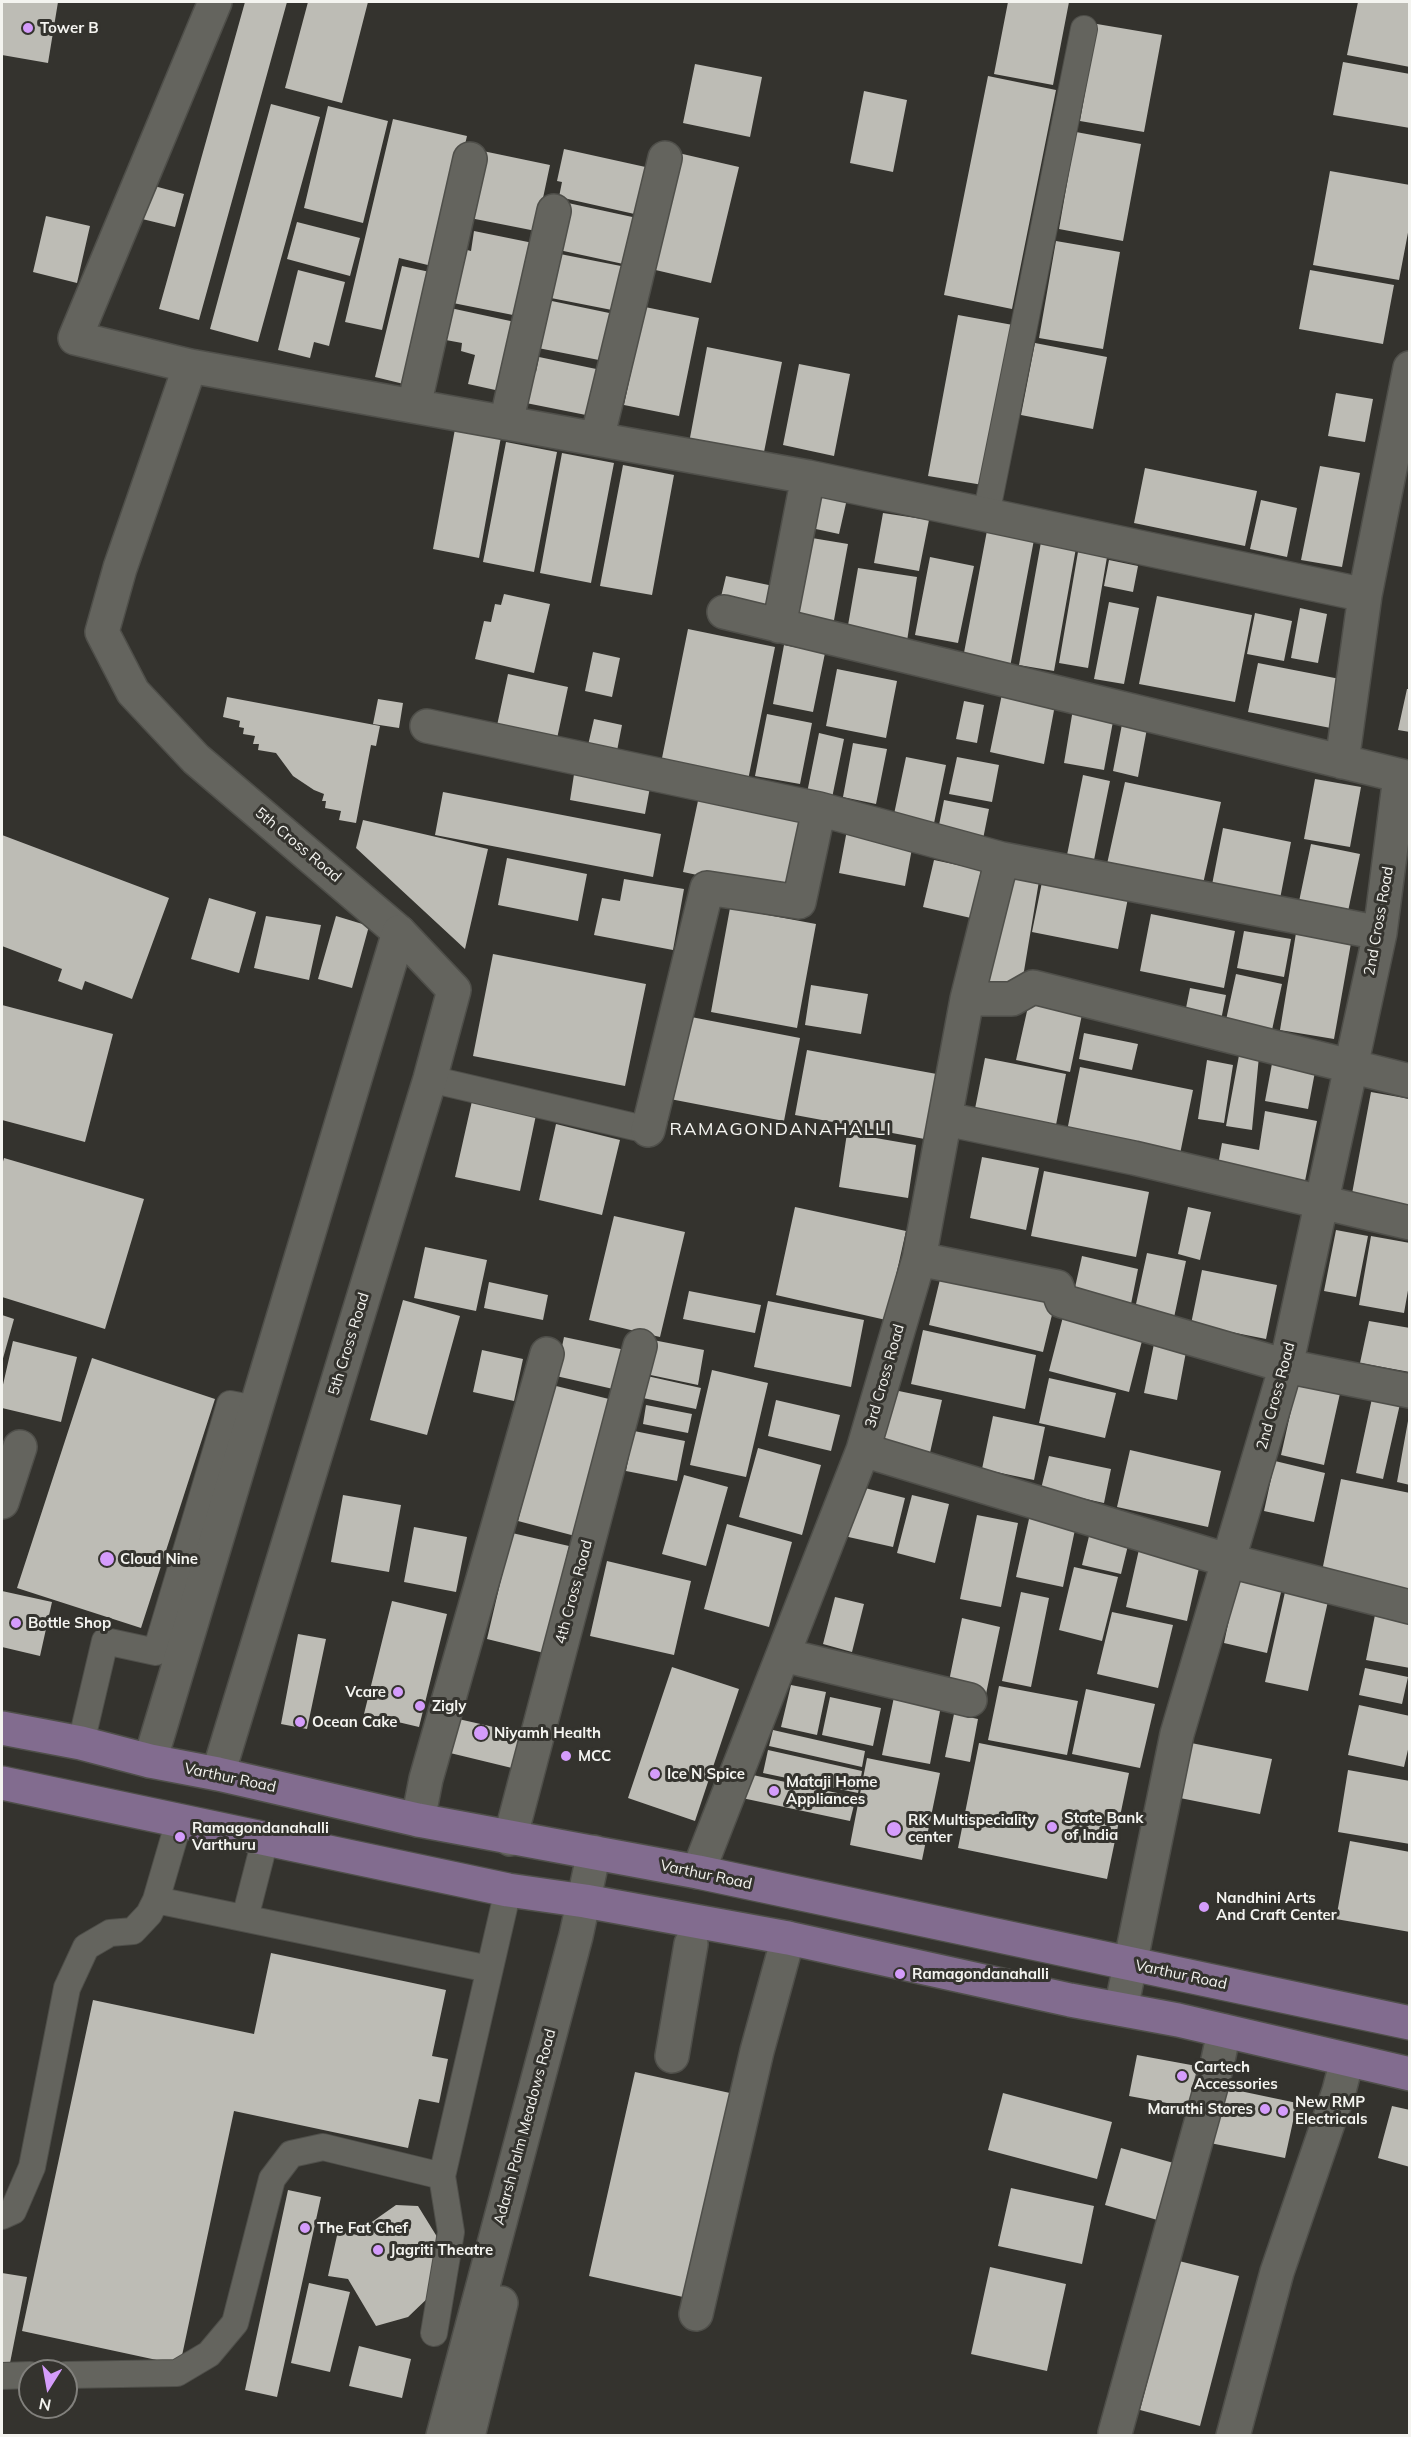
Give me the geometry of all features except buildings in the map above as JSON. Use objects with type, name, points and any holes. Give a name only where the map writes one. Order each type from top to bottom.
[{"type":"main road","name":"Varthur Road","points":[[2,1728],[81,1743],[150,1761],[218,1774],[417,1820],[698,1872],[1410,2023]]},
{"type":"main road","points":[[2,1783],[508,1890],[592,1903],[693,1933],[788,1938],[850,1950],[1410,2074]]},
{"type":"main road","points":[[850,1950],[859,1907]]},
{"type":"street","points":[[215,2],[75,338],[190,366],[808,477],[1365,595]]},
{"type":"street","points":[[597,439],[665,158]]},
{"type":"street","points":[[414,406],[470,159]]},
{"type":"street","points":[[506,423],[554,211]]},
{"type":"street","name":"5th Cross Road","points":[[190,366],[120,568],[102,632],[133,692],[196,759],[399,932],[454,990],[430,1078],[218,1774]]},
{"type":"street","points":[[1342,762],[1365,595],[1410,368]]},
{"type":"street","points":[[779,626],[808,477]]},
{"type":"street","points":[[723,612],[1405,777]]},
{"type":"street","points":[[427,726],[819,809],[1002,860],[1380,933]]},
{"type":"street","name":"2nd Cross Road","points":[[1121,2009],[1177,1734],[1286,1366],[1380,933],[1405,777]]},
{"type":"street","points":[[648,1130],[707,888],[799,902],[819,809]]},
{"type":"street","name":"3rd Cross Road","points":[[698,1872],[863,1450],[919,1259],[967,999],[1002,860]]},
{"type":"street","points":[[150,1761],[399,932]]},
{"type":"street","points":[[967,999],[1011,999],[1033,987],[1410,1081]]},
{"type":"street","points":[[946,1119],[1134,1158],[1410,1223]]},
{"type":"street","points":[[919,1259],[1057,1287],[1062,1301],[1286,1366],[1410,1391]]},
{"type":"street","name":"4th Cross Road","points":[[510,1839],[640,1346]]},
{"type":"street","points":[[417,1820],[426,1779],[547,1354]]},
{"type":"street","points":[[2,1502],[20,1447]]},
{"type":"street","points":[[863,1450],[1230,1561],[1410,1607]]},
{"type":"street","points":[[783,1655],[970,1700]]},
{"type":"street","name":"Adarsh Palm Meadows Road","points":[[468,2436],[602,1854]]},
{"type":"street","name":"Adarsh Palm Meadows Road","points":[[443,2436],[592,1903]]},
{"type":"street","points":[[672,2056],[693,1933]]},
{"type":"street","points":[[696,2313],[757,2051],[788,1938]]},
{"type":"street","points":[[1115,2433],[1217,2065],[1224,2031]]},
{"type":"street","points":[[1233,2436],[1277,2272],[1339,2091],[1347,2060]]},
{"type":"lane","points":[[986,515],[1084,29]]},
{"type":"lane","points":[[430,1078],[648,1130]]},
{"type":"lane","points":[[81,1743],[105,1641],[156,1652],[230,1404],[256,1409]]},
{"type":"lane","points":[[2,2216],[13,2211],[32,2168],[67,1988],[86,1947],[110,1933],[133,1931],[149,1914],[156,1900],[179,1821]]},
{"type":"lane","points":[[246,1918],[265,1840]]},
{"type":"lane","points":[[434,2333],[450,2232],[442,2176],[508,1890]]},
{"type":"lane","points":[[156,1900],[489,1969]]},
{"type":"lane","points":[[78,2375],[177,2373],[209,2354],[235,2323],[272,2179],[291,2154],[323,2147],[442,2176]]},
{"type":"lane","points":[[2,2376],[18,2376]]},
{"type":"place","name":"Tower B","points":[[28,28]]},
{"type":"place","name":"Cloud Nine","points":[[107,1559]]},
{"type":"place","name":"Bottle Shop","points":[[16,1623]]},
{"type":"place","name":"Vcare","points":[[398,1692]]},
{"type":"place","name":"Zigly","points":[[420,1706]]},
{"type":"place","name":"Ocean Cake","points":[[300,1722]]},
{"type":"place","name":"Niyamh Health","points":[[481,1733]]},
{"type":"place","name":"MCC","points":[[566,1756]]},
{"type":"place","name":"Ice N Spice","points":[[655,1774]]},
{"type":"place","name":"Mataji Home Appliances","points":[[774,1791]]},
{"type":"place","name":"State Bank of India","points":[[1052,1827]]},
{"type":"place","name":"RK Multispeciality center","points":[[894,1829]]},
{"type":"place","name":"Ramagondanahalli Varthuru","points":[[180,1837]]},
{"type":"place","name":"Nandhini Arts And Craft Center","points":[[1204,1907]]},
{"type":"place","name":"Ramagondanahalli","points":[[900,1974]]},
{"type":"place","name":"Cartech Accessories","points":[[1182,2076]]},
{"type":"place","name":"Maruthi Stores","points":[[1265,2109]]},
{"type":"place","name":"New RMP Electricals","points":[[1283,2111]]},
{"type":"place","name":"The Fat Chef","points":[[305,2228]]},
{"type":"place","name":"Jagriti Theatre","points":[[378,2250]]},
{"type":"district","name":"RAMAGONDANAHALLI","points":[[781,1130]]}]
